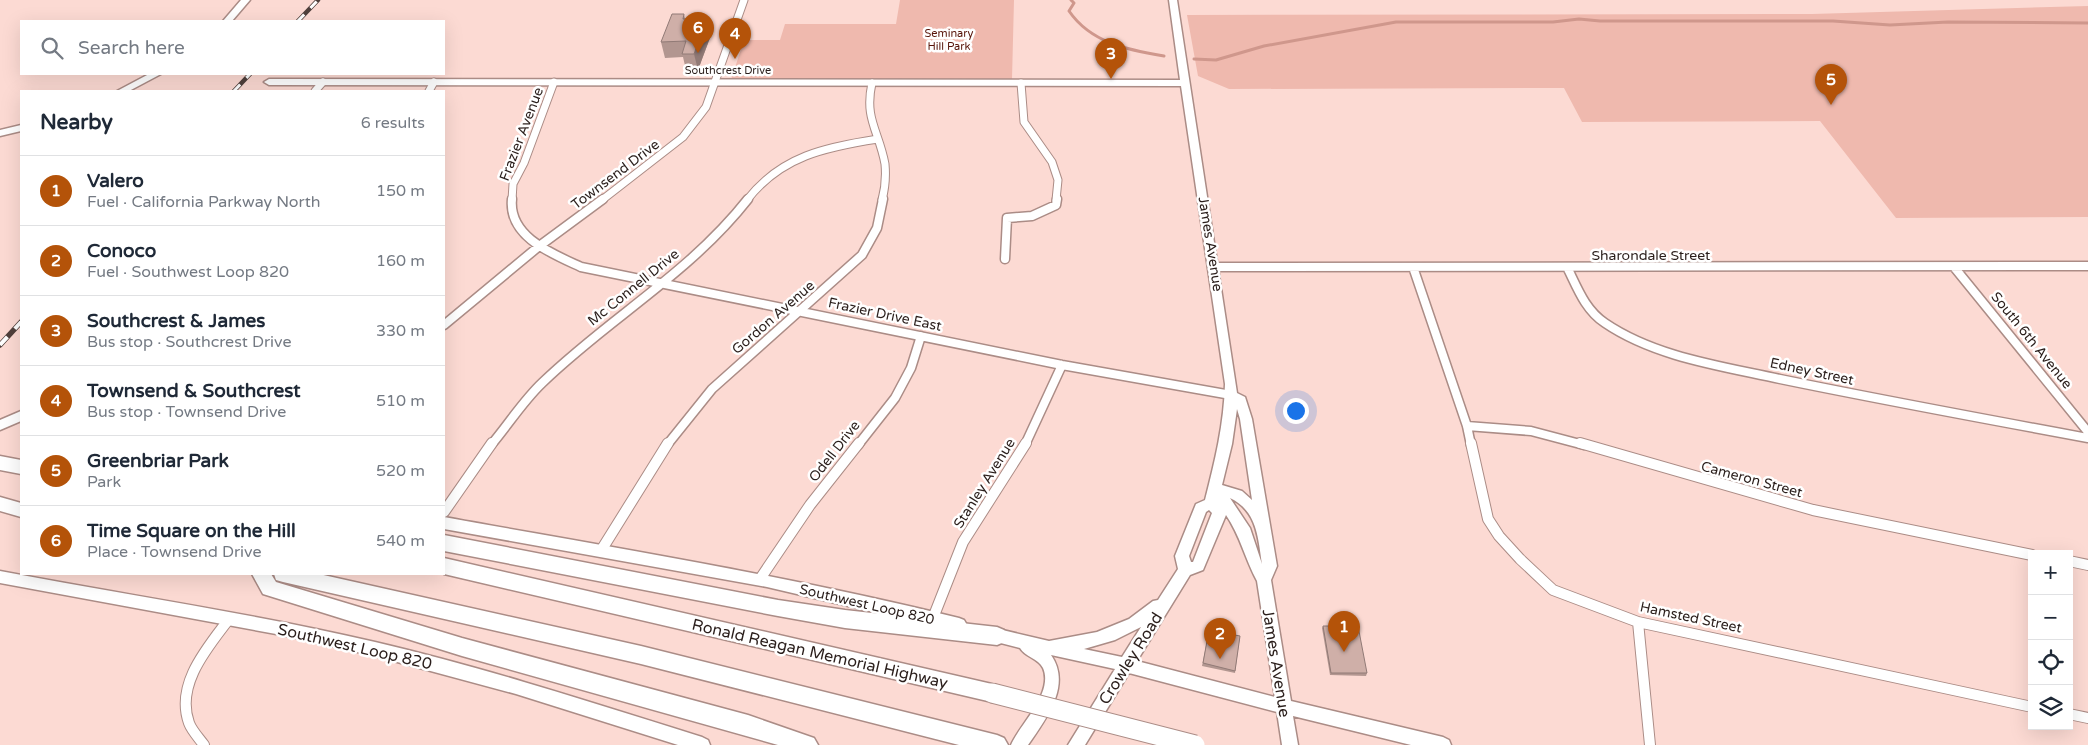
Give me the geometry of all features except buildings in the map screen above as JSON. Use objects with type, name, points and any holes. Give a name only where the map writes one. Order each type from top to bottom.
[{"type":"highway","points":[[0,463],[20,467]]},
{"type":"highway","points":[[0,504],[20,511]]},
{"type":"highway","points":[[0,513],[20,511]]},
{"type":"highway","points":[[445,543],[778,608],[845,619],[1003,637]]},
{"type":"highway","name":"Ronald Reagan Memorial Highway","points":[[445,566],[992,693],[1196,745]]},
{"type":"highway","points":[[262,575],[270,588],[373,620],[740,722],[807,745]]},
{"type":"highway","points":[[288,575],[487,619],[997,745]]},
{"type":"main road","points":[[228,20],[246,0]]},
{"type":"main road","name":"James Avenue","points":[[1173,0],[1229,371],[1231,395],[1228,433],[1215,488],[1243,528],[1255,564],[1264,580],[1290,745]]},
{"type":"main road","points":[[124,90],[154,75]]},
{"type":"main road","name":"Southcrest Drive","points":[[269,82],[1186,83]]},
{"type":"main road","points":[[0,133],[20,128]]},
{"type":"main road","points":[[1231,395],[1240,400],[1246,419],[1264,528]]},
{"type":"main road","points":[[0,426],[20,416]]},
{"type":"main road","name":"James Avenue","points":[[1215,488],[1237,495],[1254,509],[1264,528],[1270,566],[1264,580]]},
{"type":"main road","name":"Crowley Road","points":[[1076,745],[1185,570],[1198,566],[1220,512],[1211,503],[1215,488]]},
{"type":"main road","name":"Southwest Loop 820","points":[[445,523],[602,549],[760,579],[933,618],[1003,637],[1126,665],[1284,707],[1443,745]]},
{"type":"main road","name":"Southwest Loop 820","points":[[0,577],[329,638],[522,689],[676,741],[702,745]]},
{"type":"main road","points":[[1039,645],[1085,643],[1106,637],[1145,617],[1169,596]]},
{"type":"main road","points":[[1003,637],[1030,647],[1042,655],[1048,663],[1053,685],[1047,703],[1019,745]]},
{"type":"street","name":"Townsend Drive","points":[[445,324],[538,247],[678,142],[706,107],[744,0]]},
{"type":"street","points":[[316,90],[323,82]]},
{"type":"street","points":[[429,90],[434,82]]},
{"type":"street","name":"Frazier Avenue","points":[[538,247],[518,224],[511,206],[514,184],[524,163],[554,82]]},
{"type":"street","name":"Gordon Avenue","points":[[602,549],[634,495],[686,419],[712,389],[862,255],[877,228],[884,192],[885,166],[878,139],[871,124],[869,97],[872,83]]},
{"type":"street","points":[[1005,259],[1007,218],[1032,216],[1056,205],[1058,180],[1052,162],[1024,122],[1021,83]]},
{"type":"street","name":"Mc Connell Drive","points":[[445,511],[488,447],[541,384],[664,284],[725,228],[762,182],[802,156],[826,149],[878,139]]},
{"type":"street","name":"Frazier Drive East","points":[[538,247],[581,267],[801,310],[1062,365],[1231,395]]},
{"type":"street","name":"South 6th Avenue","points":[[1954,266],[2088,432]]},
{"type":"street","name":"Sharondale Street","points":[[1214,267],[2088,266]]},
{"type":"street","name":"Hamsted Street","points":[[1413,267],[1467,426],[1488,519],[1499,536],[1520,559],[1553,590],[1638,622],[2028,706]]},
{"type":"street","name":"Edney Street","points":[[1566,267],[1586,304],[1595,315],[1635,340],[1655,348],[1715,364],[1830,390],[2088,438]]},
{"type":"street","name":"Odell Drive","points":[[760,579],[810,505],[894,398],[911,368],[921,336]]},
{"type":"street","name":"Stanley Avenue","points":[[933,618],[963,542],[1023,449],[1062,365]]},
{"type":"street","name":"Cameron Street","points":[[1467,426],[1552,435],[1663,469],[1813,510],[1897,529],[2028,554]]},
{"type":"street","points":[[2073,563],[2088,565]]},
{"type":"street","points":[[204,745],[189,722],[185,697],[193,675],[210,645],[229,620]]},
{"type":"street","points":[[1638,622],[1650,745]]},
{"type":"street","points":[[2073,715],[2088,718]]},
{"type":"green space","name":"Seminary Hill Park","points":[[900,0],[1014,0],[1012,79],[731,80],[744,40],[780,40],[785,24],[896,24]]},
{"type":"green space","points":[[2088,6],[2088,217],[1896,218],[1820,121],[1582,122],[1564,88],[1229,89],[1198,76],[1187,15],[1812,14]]},
{"type":"waterway","points":[[1071,0],[1074,3],[1069,11],[1078,22],[1099,38],[1124,48],[1164,56]]},
{"type":"waterway","points":[[1194,59],[1216,60],[1264,46],[1396,22],[1553,22],[1579,19],[1600,21],[1833,21],[1890,25],[1948,22],[2088,23]]},
{"type":"railway","points":[[299,20],[318,0]]},
{"type":"railway","points":[[235,90],[249,75]]},
{"type":"railway","points":[[0,345],[20,323]]},
{"type":"place","name":"Time Square on the Hill","points":[[698,53]]},
{"type":"place","name":"Townsend & Southcrest","points":[[735,59]]},
{"type":"place","name":"Southcrest & James","points":[[1111,79]]},
{"type":"place","name":"Greenbriar Park","points":[[1831,105]]},
{"type":"place","name":"Valero","points":[[1344,652]]},
{"type":"place","name":"Conoco","points":[[1220,659]]}]
